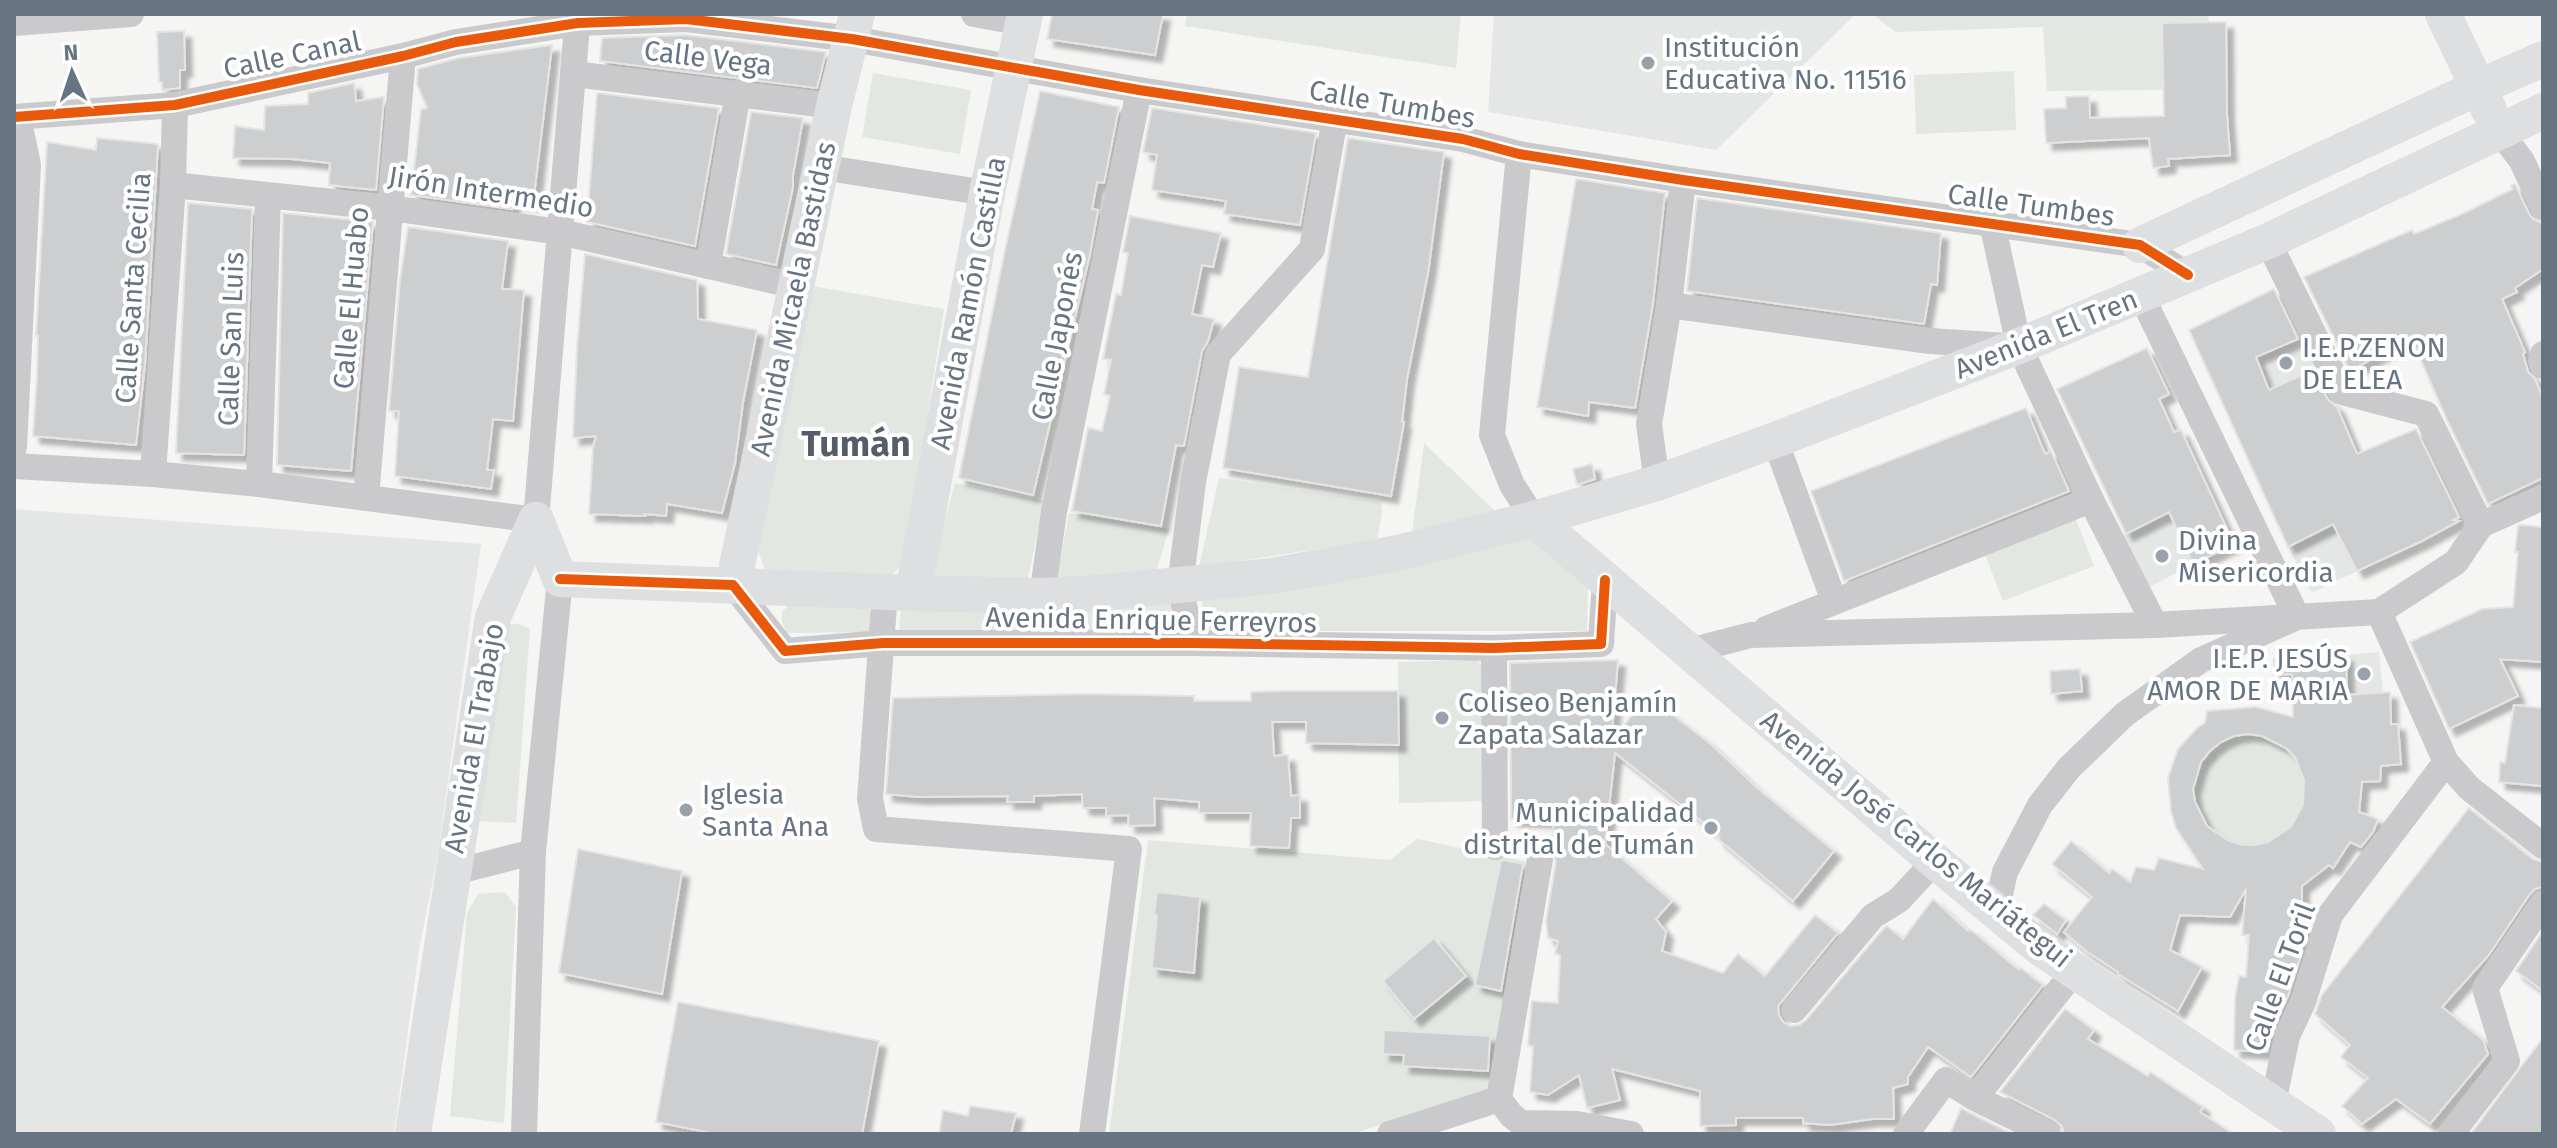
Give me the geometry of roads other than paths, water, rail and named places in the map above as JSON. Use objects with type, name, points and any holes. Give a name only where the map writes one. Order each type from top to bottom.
[{"type":"main road","points":[[2443,14],[2500,132]]},
{"type":"main road","name":"Avenida Ramón Castilla","points":[[899,592],[1024,18]]},
{"type":"main road","name":"Avenida Micaela Bastidas","points":[[733,585],[834,106],[854,27]]},
{"type":"main road","name":"Avenida El Tren","points":[[2140,245],[2543,59]]},
{"type":"main road","name":"Avenida El Tren","points":[[560,579],[1042,596],[1272,576],[1398,553],[1534,519],[1657,483],[2019,346],[2268,241],[2543,111]]},
{"type":"main road","name":"Avenida José Carlos Mariátegui","points":[[1534,519],[2039,947],[2318,1134]]},
{"type":"main road","points":[[536,520],[560,579]]},
{"type":"main road","name":"Avenida El Trabajo","points":[[413,1134],[493,617],[536,520]]},
{"type":"street","points":[[14,23],[131,14]]},
{"type":"street","points":[[974,14],[1024,18]]},
{"type":"street","name":"Calle Tumbes","points":[[578,18],[686,19],[854,27],[1014,69],[1463,139],[1519,154],[1683,180],[2140,245],[2188,275]]},
{"type":"street","name":"Calle Canal","points":[[16,117],[175,105],[578,18]]},
{"type":"street","name":"Avenida El Trabajo","points":[[536,520],[578,18]]},
{"type":"street","name":"Calle El Huabo","points":[[366,498],[403,56]]},
{"type":"street","name":"Calle Vega","points":[[574,74],[834,106]]},
{"type":"street","name":"Calle Japonés","points":[[1042,596],[1054,512],[1139,90]]},
{"type":"street","points":[[708,266],[738,93]]},
{"type":"street","name":"Calle Santa Cecilia","points":[[153,474],[173,185],[175,105]]},
{"type":"street","points":[[14,447],[28,165],[16,117]]},
{"type":"street","points":[[1192,643],[1180,586],[1193,482],[1218,354],[1312,249],[1335,118]]},
{"type":"street","points":[[2500,132],[2522,161],[2543,207]]},
{"type":"street","points":[[1519,154],[1492,435],[1512,485],[1534,519]]},
{"type":"street","points":[[821,167],[987,193]]},
{"type":"street","points":[[1657,483],[1649,424],[1669,305],[1683,180]]},
{"type":"street","name":"Jirón Intermedio","points":[[173,185],[390,208],[560,232],[796,286]]},
{"type":"street","name":"Calle San Luis","points":[[259,484],[268,196]]},
{"type":"street","points":[[1992,223],[2019,346],[2091,500],[2155,625]]},
{"type":"street","points":[[2268,241],[2342,392],[2426,414],[2481,525]]},
{"type":"street","points":[[2141,295],[2297,617]]},
{"type":"street","points":[[1669,305],[1930,341],[2019,346]]},
{"type":"street","points":[[2543,354],[2543,366]]},
{"type":"street","points":[[1775,440],[1834,601]]},
{"type":"street","points":[[14,466],[259,484],[536,520]]},
{"type":"street","points":[[1751,635],[2155,625],[2379,612],[2456,562],[2481,525],[2543,497]]},
{"type":"street","points":[[1689,651],[1751,635],[2091,500]]},
{"type":"street","points":[[524,1134],[533,852],[560,579]]},
{"type":"street","name":"Avenida Enrique Ferreyros","points":[[733,585],[785,651],[883,643],[1192,643],[1494,648],[1601,644],[1605,580]]},
{"type":"street","points":[[899,592],[883,643],[870,799],[876,829],[1129,849],[1092,1134]]},
{"type":"street","points":[[2379,612],[2446,762],[2469,788],[2543,846]]},
{"type":"street","points":[[1996,912],[2005,872],[2040,805],[2069,768],[2125,714],[2201,660],[2297,617]]},
{"type":"street","points":[[1494,648],[1495,847]]},
{"type":"street","name":"Calle El Toril","points":[[2273,1104],[2287,1036],[2303,1002],[2330,915],[2446,762]]},
{"type":"street","points":[[451,873],[533,852]]},
{"type":"street","points":[[1540,859],[1499,1099],[1521,1123],[1577,1124],[1631,1134]]},
{"type":"street","points":[[1794,1010],[1873,916],[1899,900],[1935,861]]},
{"type":"street","points":[[2451,1134],[2507,1061],[2485,988],[2543,903]]},
{"type":"street","points":[[1975,1098],[2076,969]]},
{"type":"street","points":[[1906,1134],[1946,1080],[2048,1134]]},
{"type":"street","points":[[1390,1134],[1499,1099]]},
{"type":"place","name":"Institución Educativa No. 11516","points":[[1648,63]]},
{"type":"place","name":"I.E.P.ZENON DE ELEA","points":[[2286,363]]},
{"type":"place","name":"Divina Misericordia","points":[[2162,556]]},
{"type":"place","name":"I.E.P. JESÚS AMOR DE MARIA","points":[[2364,674]]},
{"type":"place","name":"Coliseo Benjamín Zapata Salazar","points":[[1442,718]]},
{"type":"place","name":"Iglesia Santa Ana","points":[[686,810]]},
{"type":"place","name":"Municipalidad distrital de Tumán","points":[[1711,828]]},
{"type":"district","name":"Tumán","points":[[856,444]]}]
